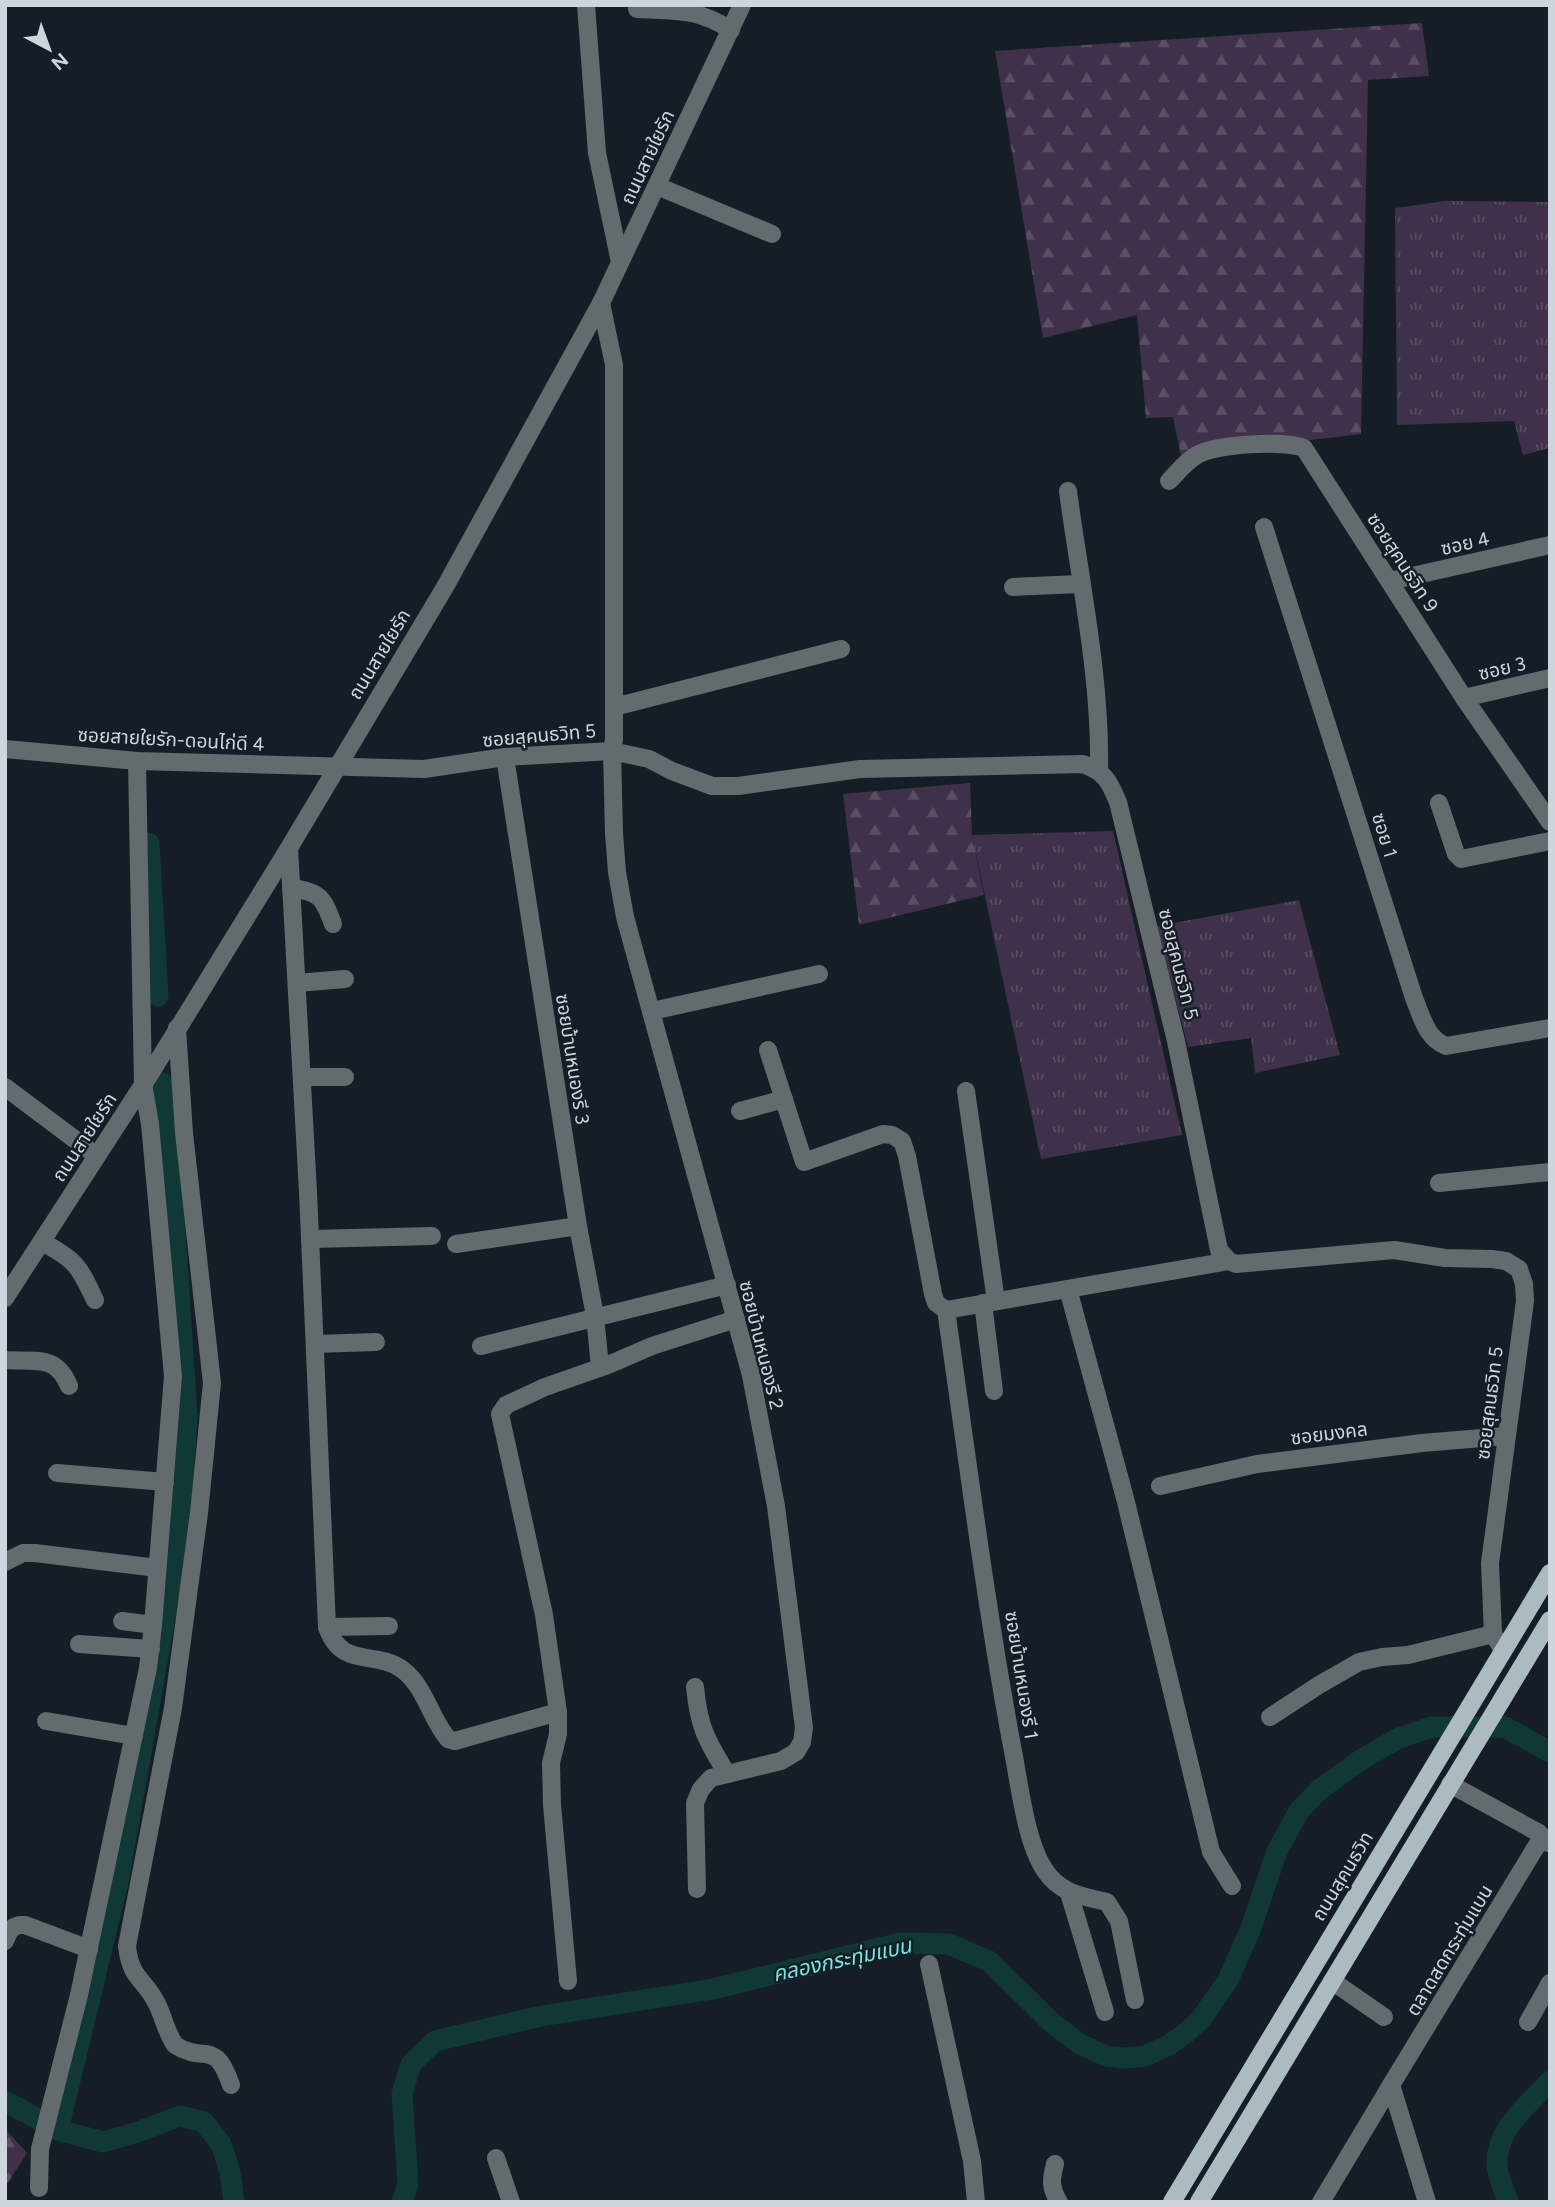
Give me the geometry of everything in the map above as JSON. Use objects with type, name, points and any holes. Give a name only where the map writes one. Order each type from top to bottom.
[{"type":"main road","name":"ถนนสุคนธวิท","points":[[1172,2202],[1550,1573]]},
{"type":"main road","points":[[1199,2202],[1550,1620]]},
{"type":"street","points":[[586,5],[597,153],[620,262]]},
{"type":"street","name":"ถนนสายใยรัก","points":[[5,1298],[143,1084],[289,848],[444,587],[601,303],[742,5]]},
{"type":"street","points":[[637,9],[701,14],[731,30]]},
{"type":"street","points":[[657,186],[772,234]]},
{"type":"street","name":"ซอยบ้านหนองรี 2","points":[[601,303],[614,365],[612,751],[617,872],[625,917],[751,1375],[776,1506],[804,1728],[802,1742],[796,1752],[781,1761],[711,1778],[701,1789],[695,1803],[696,1889]]},
{"type":"street","name":"ซอยสุคนธวิท 9","points":[[1169,481],[1196,456],[1210,449],[1279,443],[1292,443],[1304,448],[1464,698],[1548,816]]},
{"type":"street","points":[[1068,491],[1097,706],[1099,770]]},
{"type":"street","name":"ซอย 1","points":[[1264,527],[1414,998],[1429,1034],[1435,1042],[1446,1046],[1550,1028]]},
{"type":"street","name":"ซอย 4","points":[[1390,581],[1550,545]]},
{"type":"street","points":[[1013,587],[1080,584]]},
{"type":"street","points":[[614,707],[841,649]]},
{"type":"street","name":"ซอย 3","points":[[1464,698],[1550,678]]},
{"type":"street","name":"ซอยสายใยรัก-ดอนไก่ดี 4","points":[[5,749],[137,761],[335,768]]},
{"type":"street","name":"ซอยสุคนธวิท 5","points":[[335,768],[424,769],[505,757],[612,751],[649,759],[712,786],[737,786],[860,769],[896,767],[1083,764],[1099,770],[1110,782],[1118,802],[1176,1041],[1219,1250],[1228,1261],[1236,1264],[1394,1250],[1445,1258],[1506,1261],[1519,1269],[1524,1284],[1525,1301],[1490,1563],[1493,1634],[1503,1650]]},
{"type":"street","name":"ซอยบ้านหนองรี 3","points":[[505,757],[578,1226],[595,1316],[600,1367]]},
{"type":"street","points":[[39,2188],[40,2149],[89,1949],[150,1649],[173,1376],[150,1124],[143,1084],[137,761]]},
{"type":"street","points":[[1439,803],[1456,854],[1461,859],[1550,841]]},
{"type":"street","points":[[289,848],[327,1627],[332,1642],[339,1648],[350,1654],[390,1663],[403,1670],[415,1682],[448,1739],[455,1741],[558,1712]]},
{"type":"street","points":[[291,888],[315,893],[325,903],[333,924]]},
{"type":"street","points":[[652,1011],[819,974]]},
{"type":"street","points":[[296,983],[345,979]]},
{"type":"street","points":[[177,1028],[184,1133],[212,1383],[200,1513],[173,1708],[127,1946],[128,1962],[135,1977],[149,1990],[175,2045],[183,2050],[209,2054],[219,2059],[231,2085]]},
{"type":"street","points":[[740,1111],[784,1099],[768,1050]]},
{"type":"street","points":[[302,1077],[345,1077]]},
{"type":"street","points":[[5,1087],[97,1156]]},
{"type":"street","points":[[966,1091],[989,1302],[994,1391]]},
{"type":"street","name":"ซอยบ้านหนองรี 1","points":[[784,1099],[804,1162],[883,1134],[892,1135],[902,1141],[933,1294],[936,1303],[946,1310],[1005,1706],[1025,1812],[1042,1867],[1055,1884],[1069,1893],[1107,1902],[1119,1921],[1135,2000]]},
{"type":"street","points":[[1439,1184],[1550,1172]]},
{"type":"street","points":[[456,1244],[578,1226]]},
{"type":"street","points":[[310,1239],[432,1236]]},
{"type":"street","points":[[42,1242],[80,1269],[94,1300]]},
{"type":"street","points":[[946,1310],[1228,1261]]},
{"type":"street","points":[[481,1346],[727,1285]]},
{"type":"street","points":[[1068,1289],[1125,1498],[1211,1853],[1232,1886]]},
{"type":"street","points":[[568,1982],[552,1805],[551,1763],[558,1734],[558,1712],[544,1615],[500,1414],[506,1405],[515,1400],[652,1346],[736,1319]]},
{"type":"street","points":[[315,1344],[376,1342]]},
{"type":"street","points":[[5,1360],[49,1363],[59,1367],[69,1386]]},
{"type":"street","name":"ซอยมงคล","points":[[1160,1486],[1257,1464],[1422,1443],[1506,1436]]},
{"type":"street","points":[[57,1474],[165,1482]]},
{"type":"street","points":[[5,1562],[23,1553],[35,1553],[157,1568]]},
{"type":"street","points":[[122,1621],[153,1625]]},
{"type":"street","points":[[327,1627],[389,1626]]},
{"type":"street","points":[[1270,1717],[1359,1662],[1408,1655],[1493,1634]]},
{"type":"street","points":[[79,1644],[150,1649]]},
{"type":"street","points":[[695,1687],[697,1710],[705,1737],[727,1774]]},
{"type":"street","points":[[46,1721],[134,1736]]},
{"type":"street","points":[[1450,1784],[1546,1841]]},
{"type":"street","name":"ตลาดสดกระทุ่มแบน","points":[[1321,2202],[1391,2085],[1546,1841]]},
{"type":"street","points":[[1069,1893],[1105,2012]]},
{"type":"street","points":[[5,1941],[10,1929],[16,1924],[89,1949]]},
{"type":"street","points":[[929,1964],[972,2161],[976,2202]]},
{"type":"street","points":[[1332,1981],[1384,2017]]},
{"type":"street","points":[[1528,2022],[1550,1983]]},
{"type":"street","points":[[1391,2085],[1427,2202]]},
{"type":"street","points":[[496,2158],[511,2202]]},
{"type":"street","points":[[1055,2164],[1051,2181],[1053,2193],[1059,2202]]},
{"type":"green space","points":[[1422,23],[1429,76],[1368,80],[1361,434],[1181,456],[1173,417],[1146,418],[1137,315],[1043,338],[995,51]]},
{"type":"green space","points":[[1446,201],[1550,202],[1550,448],[1523,455],[1514,421],[1397,425],[1395,208]]},
{"type":"green space","points":[[970,783],[972,835],[984,895],[859,925],[843,794]]},
{"type":"green space","points":[[1113,831],[1182,1135],[1041,1159],[972,835]]},
{"type":"green space","points":[[1299,900],[1340,1055],[1255,1073],[1251,1038],[1188,1047],[1157,926]]},
{"type":"green space","points":[[5,2129],[27,2153],[7,2184],[5,2180]]},
{"type":"waterway","points":[[149,843],[158,996]]},
{"type":"waterway","points":[[58,2130],[118,1882],[180,1532],[187,1415],[172,1186],[162,1083]]},
{"type":"waterway","name":"คลองกระทุ่มแบน","points":[[402,2202],[408,2184],[402,2094],[411,2064],[435,2041],[541,2016],[713,1989],[901,1943],[949,1944],[989,1961],[1051,2022],[1080,2044],[1106,2056],[1145,2056],[1169,2045],[1186,2033],[1201,2019],[1228,1980],[1251,1928],[1277,1851],[1299,1811],[1319,1790],[1362,1759],[1399,1738],[1432,1727],[1505,1727],[1550,1752]]},
{"type":"waterway","name":"คลองกระทุ่มแบน","points":[[1508,2202],[1497,2169],[1498,2151],[1515,2118],[1550,2081]]},
{"type":"waterway","name":"คลองกระทุ่มแบน","points":[[5,2101],[58,2130],[103,2142],[180,2116],[204,2122],[221,2144],[230,2172],[234,2202]]}]
